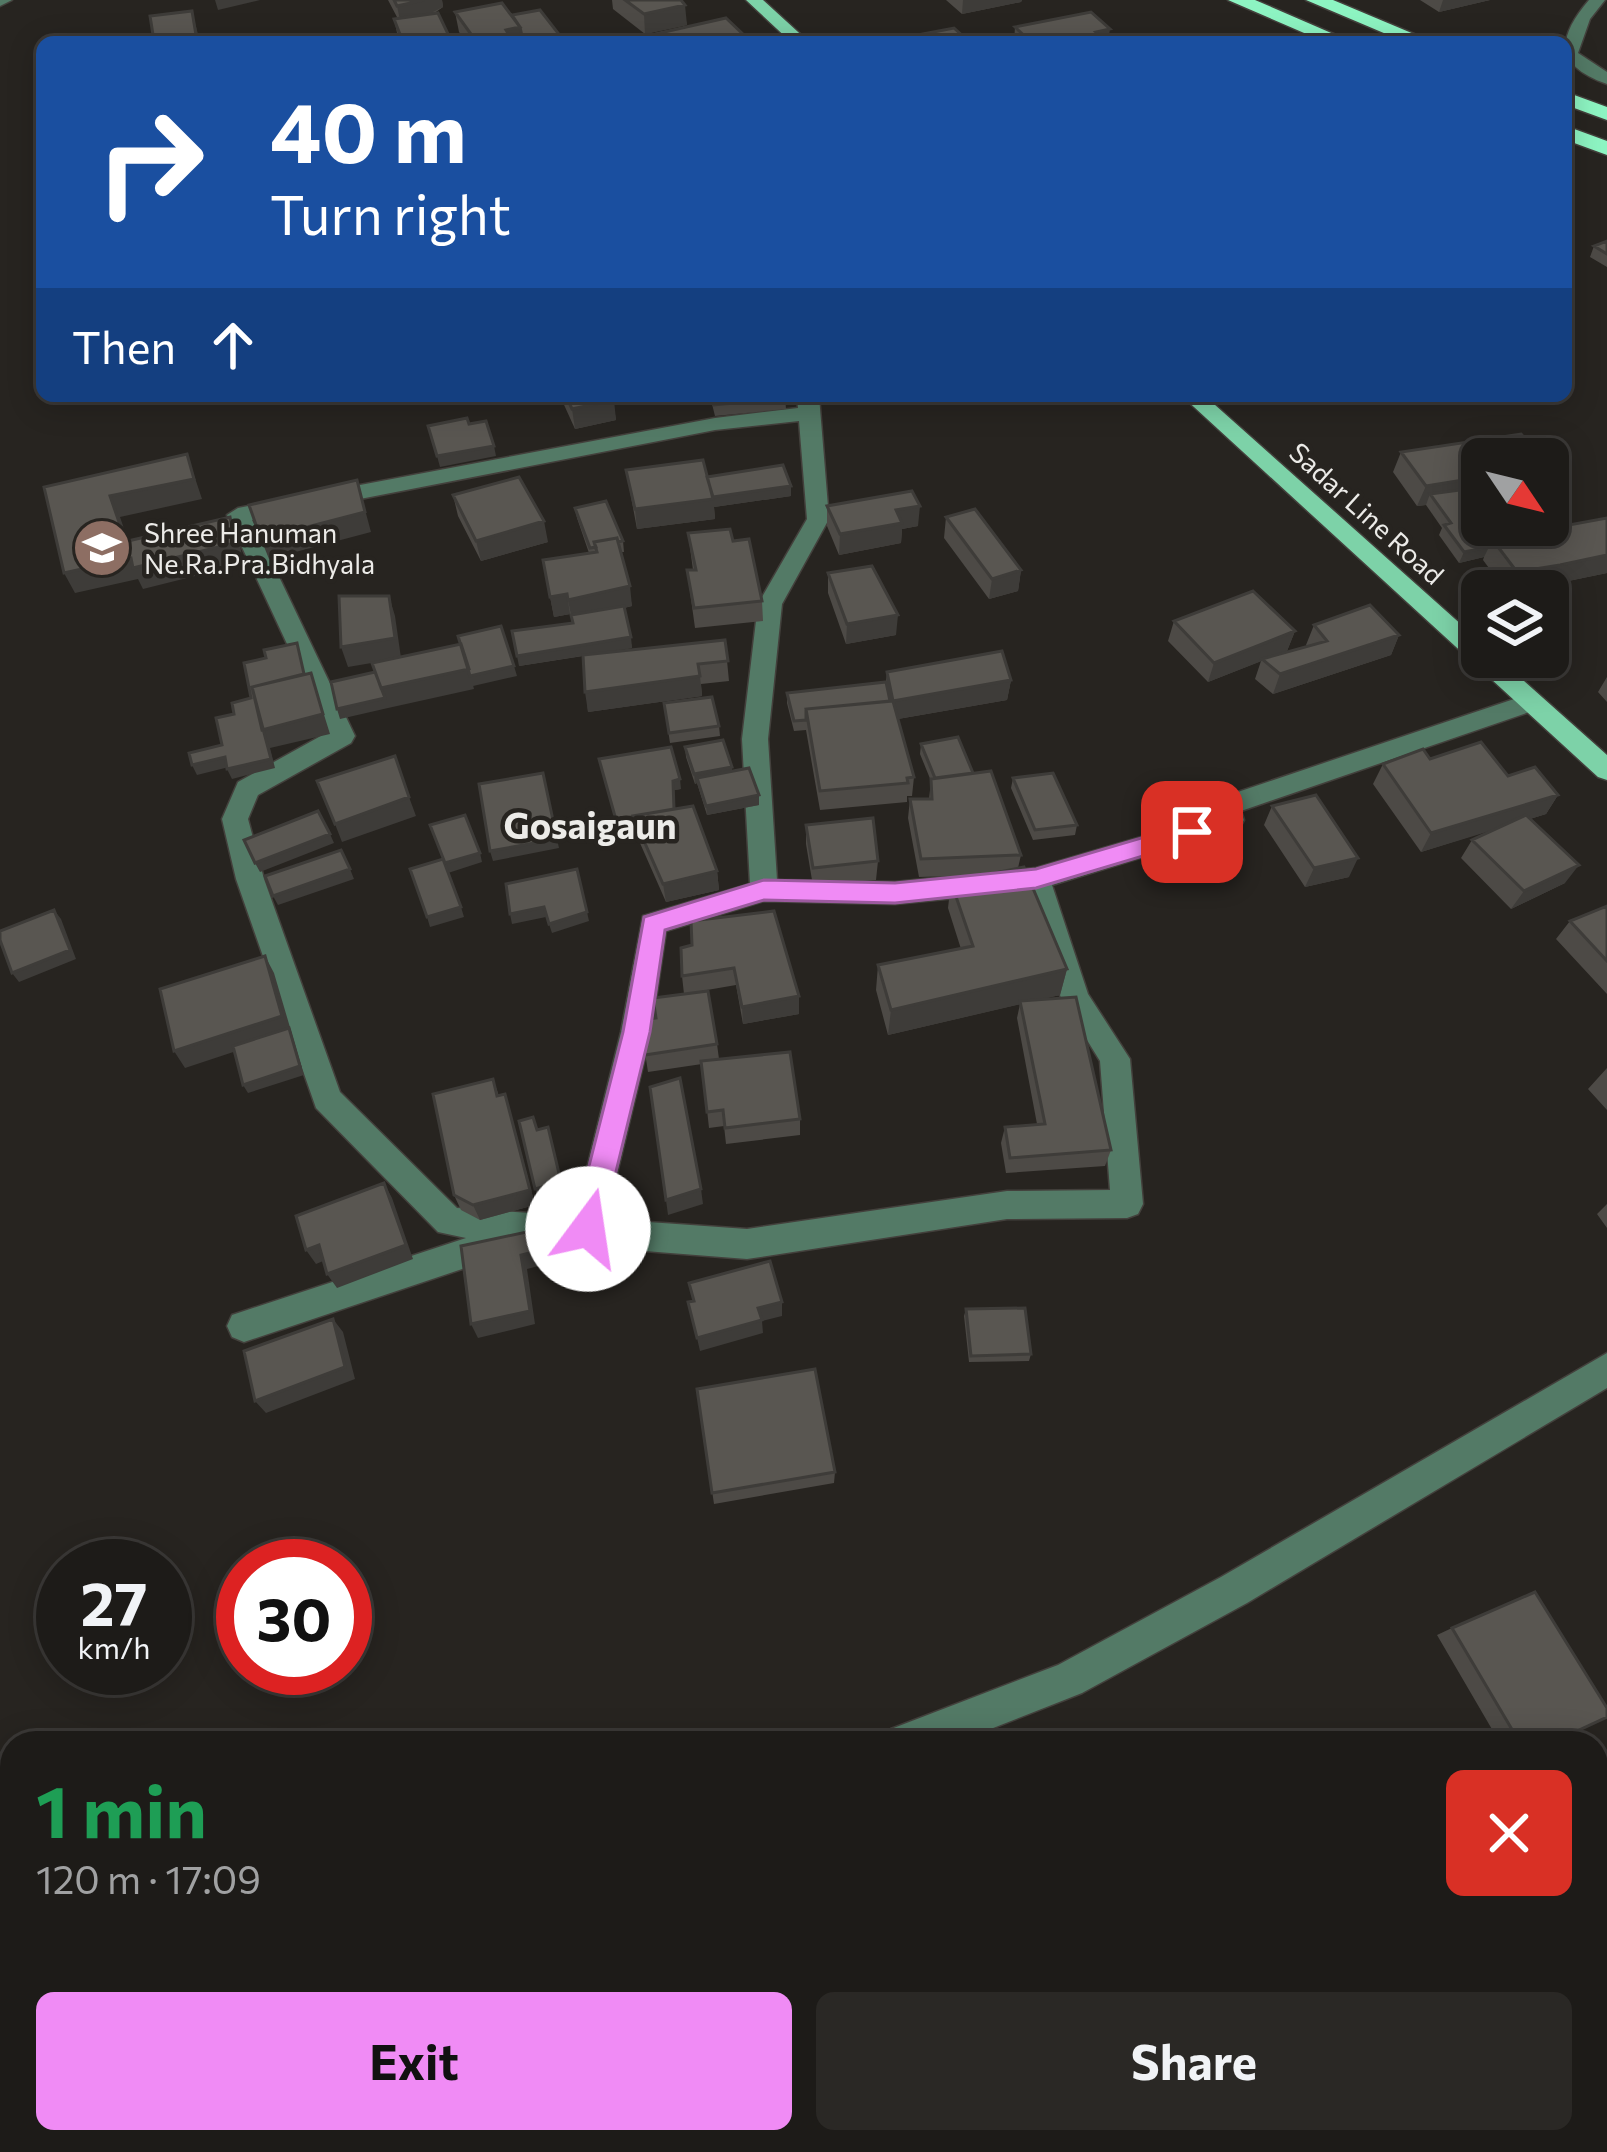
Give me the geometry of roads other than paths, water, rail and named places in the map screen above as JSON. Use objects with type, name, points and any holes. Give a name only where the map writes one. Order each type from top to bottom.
[{"type":"highway","points":[[1238,0],[1327,36]]},
{"type":"highway","points":[[1316,0],[1408,36]]},
{"type":"highway","points":[[1572,100],[1607,115]]},
{"type":"highway","points":[[1572,135],[1607,149]]},
{"type":"main road","points":[[754,0],[794,36]]},
{"type":"main road","name":"Sadar Line Road","points":[[1200,402],[1607,770]]},
{"type":"street","points":[[1572,47],[1582,18],[1597,0]]},
{"type":"street","points":[[1572,57],[1576,64],[1607,80]]},
{"type":"street","points":[[764,890],[755,739],[770,604],[818,519],[809,404],[238,515],[342,736],[248,789],[236,819],[250,879],[327,1099],[449,1222],[747,1244],[1007,1205],[1126,1204],[1115,1059],[1075,998],[1036,879]]},
{"type":"street","points":[[588,1229],[636,1032],[653,924],[764,890],[895,893],[1036,879],[1231,820],[1226,806],[1532,702]]},
{"type":"street","points":[[244,1326],[485,1244],[588,1229]]},
{"type":"street","points":[[936,1731],[1069,1680],[1234,1590],[1607,1369]]},
{"type":"place","name":"Shree Hanuman Ne.Ra.Pra.Bidhyala","points":[[102,548]]},
{"type":"district","name":"Gosaigaun","points":[[590,824]]}]
